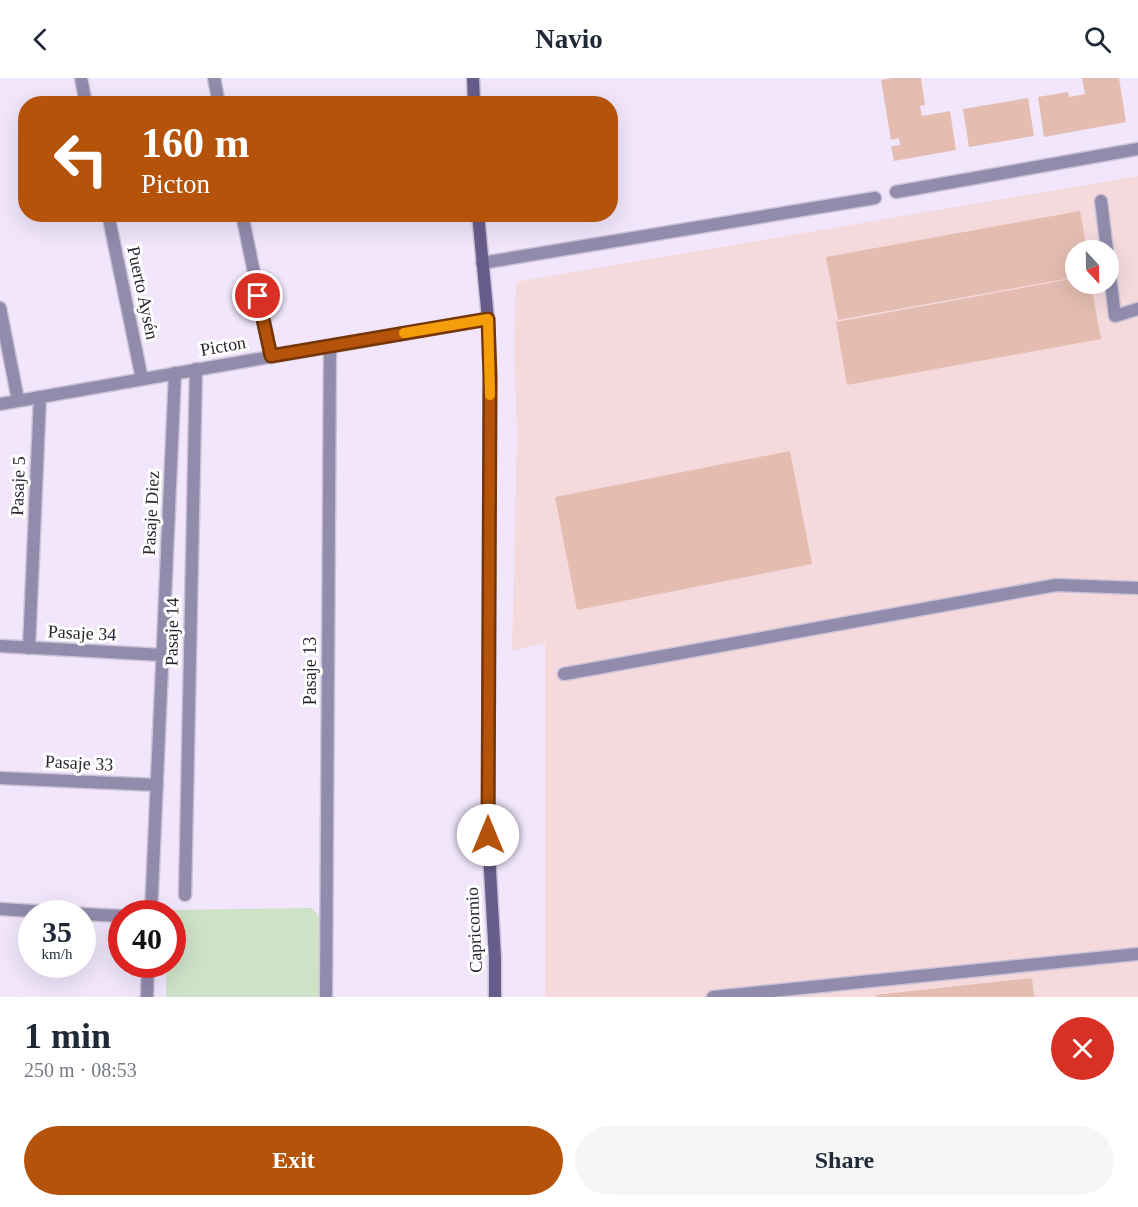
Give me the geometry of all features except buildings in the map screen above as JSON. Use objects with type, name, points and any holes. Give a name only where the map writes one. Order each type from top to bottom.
[{"type":"street","points":[[81,78],[84,96]]},
{"type":"street","points":[[214,78],[217,96]]},
{"type":"street","points":[[473,78],[474,96]]},
{"type":"street","points":[[896,192],[1138,150]]},
{"type":"street","points":[[482,262],[875,198]]},
{"type":"street","points":[[1101,201],[1106,240]]},
{"type":"street","name":"Puerto Aysén","points":[[110,222],[142,379]]},
{"type":"street","points":[[244,222],[271,356]]},
{"type":"street","name":"Capricornio","points":[[479,222],[488,319],[490,377],[489,866],[494,931],[495,997]]},
{"type":"street","points":[[1112,294],[1115,316],[1138,309]]},
{"type":"street","points":[[0,308],[18,400]]},
{"type":"street","name":"Picton","points":[[0,404],[488,319]]},
{"type":"street","name":"Pasaje 13","points":[[326,997],[330,346]]},
{"type":"street","name":"Pasaje 14","points":[[185,895],[196,369]]},
{"type":"street","name":"Pasaje Diez","points":[[163,654],[175,373]]},
{"type":"street","name":"Pasaje 5","points":[[29,648],[40,397]]},
{"type":"street","points":[[564,674],[1056,585],[1138,588]]},
{"type":"street","name":"Pasaje 34","points":[[0,646],[163,654]]},
{"type":"street","name":"Pasaje 14","points":[[152,900],[163,654]]},
{"type":"street","name":"Pasaje 33","points":[[0,778],[157,785]]},
{"type":"street","points":[[0,909],[18,910]]},
{"type":"street","points":[[713,997],[1138,954]]},
{"type":"street","points":[[147,997],[148,978]]},
{"type":"shaded area","points":[[1138,176],[1138,997],[545,997],[545,643],[512,651],[517,434],[514,349],[516,282]]},
{"type":"green space","points":[[312,908],[321,919],[321,997],[166,997],[166,978],[186,978],[186,910]]},
{"type":"slow traffic","points":[[404,333],[488,319],[490,395]]},
{"type":"route","points":[[258,296],[271,356],[488,319],[490,377],[488,835]]}]
